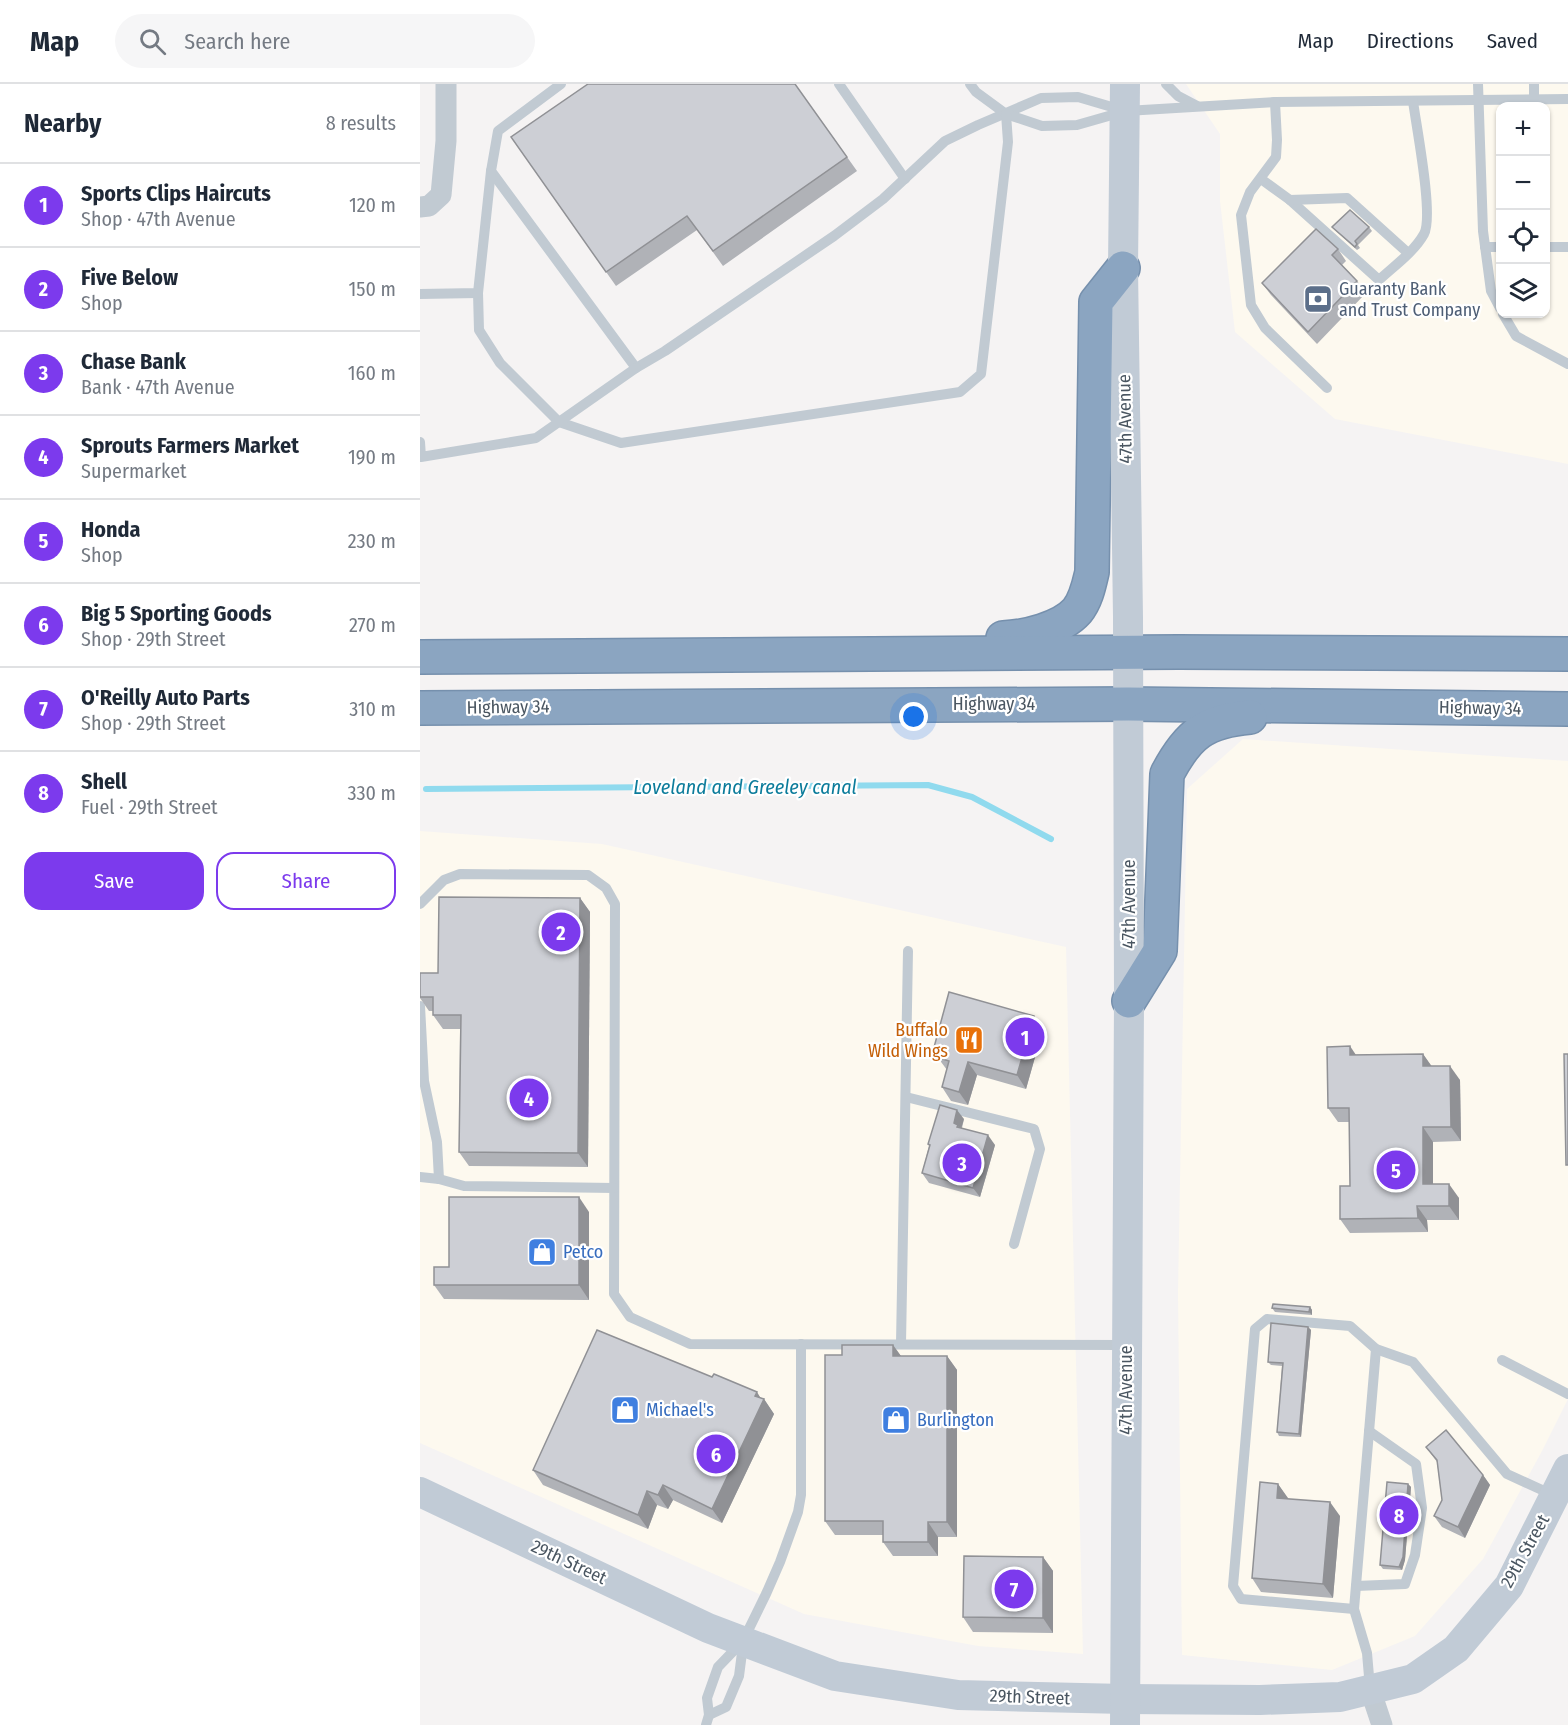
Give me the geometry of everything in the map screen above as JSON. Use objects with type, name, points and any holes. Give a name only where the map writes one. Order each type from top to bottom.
[{"type":"highway","points":[[741,654],[1009,638],[1035,634],[1057,625],[1076,612],[1088,588],[1092,572],[1096,302],[1123,268]]},
{"type":"highway","points":[[420,657],[1128,652],[1568,654]]},
{"type":"highway","name":"Highway 34","points":[[420,708],[1128,704],[1568,709]]},
{"type":"highway","points":[[1129,1001],[1160,951],[1167,774],[1177,754],[1198,732],[1218,722],[1246,717],[1419,707]]},
{"type":"main road","name":"47th Avenue","points":[[1125,1712],[1129,1001],[1128,652],[1123,268],[1126,97]]},
{"type":"main road","name":"29th Street","points":[[420,1492],[708,1628],[834,1676],[958,1695],[1125,1712],[1260,1700],[1340,1697],[1413,1679],[1456,1649],[1509,1586],[1561,1501],[1568,1469]]},
{"type":"street","points":[[424,206],[441,195],[446,141],[446,84]]},
{"type":"street","points":[[1370,1689],[1382,1725]]},
{"type":"lane","points":[[561,84],[498,131],[491,171],[478,293],[479,330],[500,363],[559,422],[621,443],[960,392],[981,374],[1008,142],[1006,114]]},
{"type":"lane","points":[[839,84],[905,179]]},
{"type":"lane","points":[[970,84],[976,92],[1006,114],[1042,126],[1077,125],[1126,97]]},
{"type":"lane","points":[[1166,84],[1177,95],[1197,106]]},
{"type":"lane","points":[[1478,84],[1485,246],[1491,291],[1496,300]]},
{"type":"lane","points":[[1534,84],[1534,102]]},
{"type":"lane","points":[[420,442],[421,457],[537,438],[636,368],[665,351],[834,237],[884,200],[945,141],[1041,98],[1126,97],[1197,106],[1275,102],[1478,100],[1515,102]]},
{"type":"lane","points":[[1542,102],[1568,99]]},
{"type":"lane","points":[[1261,179],[1290,200],[1379,280],[1408,253],[1426,232],[1428,204],[1413,101]]},
{"type":"lane","points":[[1275,102],[1276,157],[1250,192],[1241,215],[1251,305],[1266,328],[1327,388]]},
{"type":"lane","points":[[491,171],[636,368]]},
{"type":"lane","points":[[1290,200],[1347,198],[1408,253]]},
{"type":"lane","points":[[1485,246],[1496,247]]},
{"type":"lane","points":[[1550,247],[1568,247]]},
{"type":"lane","points":[[420,294],[478,293]]},
{"type":"lane","points":[[1505,318],[1516,336],[1568,364]]},
{"type":"lane","points":[[420,904],[444,879],[460,874],[588,875],[606,888],[615,904],[614,1294],[630,1317],[690,1344],[1127,1345]]},
{"type":"lane","points":[[900,1344],[908,951]]},
{"type":"lane","points":[[420,1006],[424,1081],[437,1142],[439,1179]]},
{"type":"lane","points":[[906,1097],[1034,1129],[1040,1149],[1014,1244]]},
{"type":"lane","points":[[420,1178],[439,1179],[464,1186],[614,1188]]},
{"type":"lane","points":[[1354,1610],[1241,1599],[1233,1586],[1240,1483],[1255,1329],[1267,1319],[1350,1326],[1376,1349],[1413,1362],[1507,1474],[1561,1501]]},
{"type":"lane","points":[[708,1720],[726,1707],[739,1676],[743,1641],[780,1562],[798,1512],[801,1495],[801,1344]]},
{"type":"lane","points":[[1370,1689],[1367,1653],[1354,1610],[1376,1349]]},
{"type":"lane","points":[[1502,1360],[1568,1394]]},
{"type":"lane","points":[[1356,1586],[1405,1584],[1415,1555],[1422,1508],[1416,1464],[1369,1431]]},
{"type":"lane","points":[[708,1720],[707,1698],[718,1666],[743,1641]]},
{"type":"shaded area","points":[[1186,84],[1568,84],[1568,464],[1335,419],[1235,332],[1220,201],[1220,134]]},
{"type":"shaded area","points":[[1243,739],[1568,761],[1568,1399],[1483,1559],[1415,1636],[1332,1670],[1182,1655],[1178,1293],[1187,789]]},
{"type":"shaded area","points":[[420,831],[602,844],[1066,947],[1083,1654],[978,1646],[804,1614],[420,1443]]},
{"type":"building","points":[[588,84],[795,84],[847,157],[713,251],[687,216],[606,272],[511,137]]},
{"type":"building","points":[[1350,210],[1369,227],[1355,241],[1357,244],[1355,247],[1332,227]]},
{"type":"building","points":[[1316,229],[1338,249],[1332,255],[1357,281],[1308,332],[1262,283]]},
{"type":"building","points":[[439,897],[580,898],[578,1153],[459,1152],[461,1015],[433,1015],[433,997],[420,997],[420,973],[438,973]]},
{"type":"building","points":[[949,992],[1034,1016],[1017,1075],[968,1062],[959,1092],[942,1087],[949,1061],[939,1058],[940,1053],[933,1051]]},
{"type":"building","points":[[1350,1046],[1350,1055],[1423,1054],[1423,1066],[1450,1066],[1451,1127],[1423,1127],[1423,1184],[1449,1184],[1449,1206],[1417,1206],[1418,1218],[1340,1219],[1340,1186],[1350,1186],[1349,1108],[1328,1108],[1327,1047]]},
{"type":"building","points":[[1564,1054],[1568,1054],[1568,1165],[1566,1165]]},
{"type":"building","points":[[940,1105],[957,1110],[954,1123],[958,1125],[957,1127],[988,1135],[973,1188],[922,1173]]},
{"type":"building","points":[[449,1197],[579,1197],[579,1285],[434,1285],[434,1267],[449,1267]]},
{"type":"building","points":[[1273,1304],[1310,1307],[1309,1312],[1272,1308]]},
{"type":"building","points":[[1271,1323],[1308,1327],[1299,1434],[1277,1432],[1283,1363],[1268,1362]]},
{"type":"building","points":[[597,1330],[712,1377],[714,1374],[757,1392],[755,1396],[764,1399],[712,1509],[663,1485],[658,1495],[647,1491],[638,1515],[533,1470]]},
{"type":"building","points":[[842,1345],[893,1345],[893,1356],[947,1356],[947,1522],[928,1522],[928,1542],[883,1542],[883,1521],[825,1521],[825,1355],[842,1355]]},
{"type":"building","points":[[1446,1430],[1483,1475],[1458,1527],[1434,1516],[1442,1500],[1437,1460],[1426,1447]]},
{"type":"building","points":[[1260,1482],[1278,1484],[1277,1498],[1330,1502],[1323,1584],[1252,1578]]},
{"type":"building","points":[[1387,1482],[1408,1484],[1403,1557],[1399,1567],[1380,1565]]},
{"type":"building","points":[[964,1556],[1043,1557],[1043,1618],[963,1617]]},
{"type":"waterway","name":"Loveland and Greeley canal","points":[[426,789],[928,785],[972,797],[1051,839]]},
{"type":"place","name":"Guaranty Bank and Trust Company","points":[[1318,299]]},
{"type":"place","name":"Five Below","points":[[561,932]]},
{"type":"place","name":"Sports Clips Haircuts","points":[[1025,1037]]},
{"type":"place","name":"Buffalo Wild Wings","points":[[969,1040]]},
{"type":"place","name":"Sprouts Farmers Market","points":[[529,1098]]},
{"type":"place","name":"Chase Bank","points":[[962,1163]]},
{"type":"place","name":"Honda","points":[[1396,1170]]},
{"type":"place","name":"Petco","points":[[542,1252]]},
{"type":"place","name":"Michael's","points":[[625,1410]]},
{"type":"place","name":"Burlington","points":[[896,1420]]},
{"type":"place","name":"Big 5 Sporting Goods","points":[[716,1454]]},
{"type":"place","name":"Shell","points":[[1399,1515]]},
{"type":"place","name":"O'Reilly Auto Parts","points":[[1014,1589]]}]
